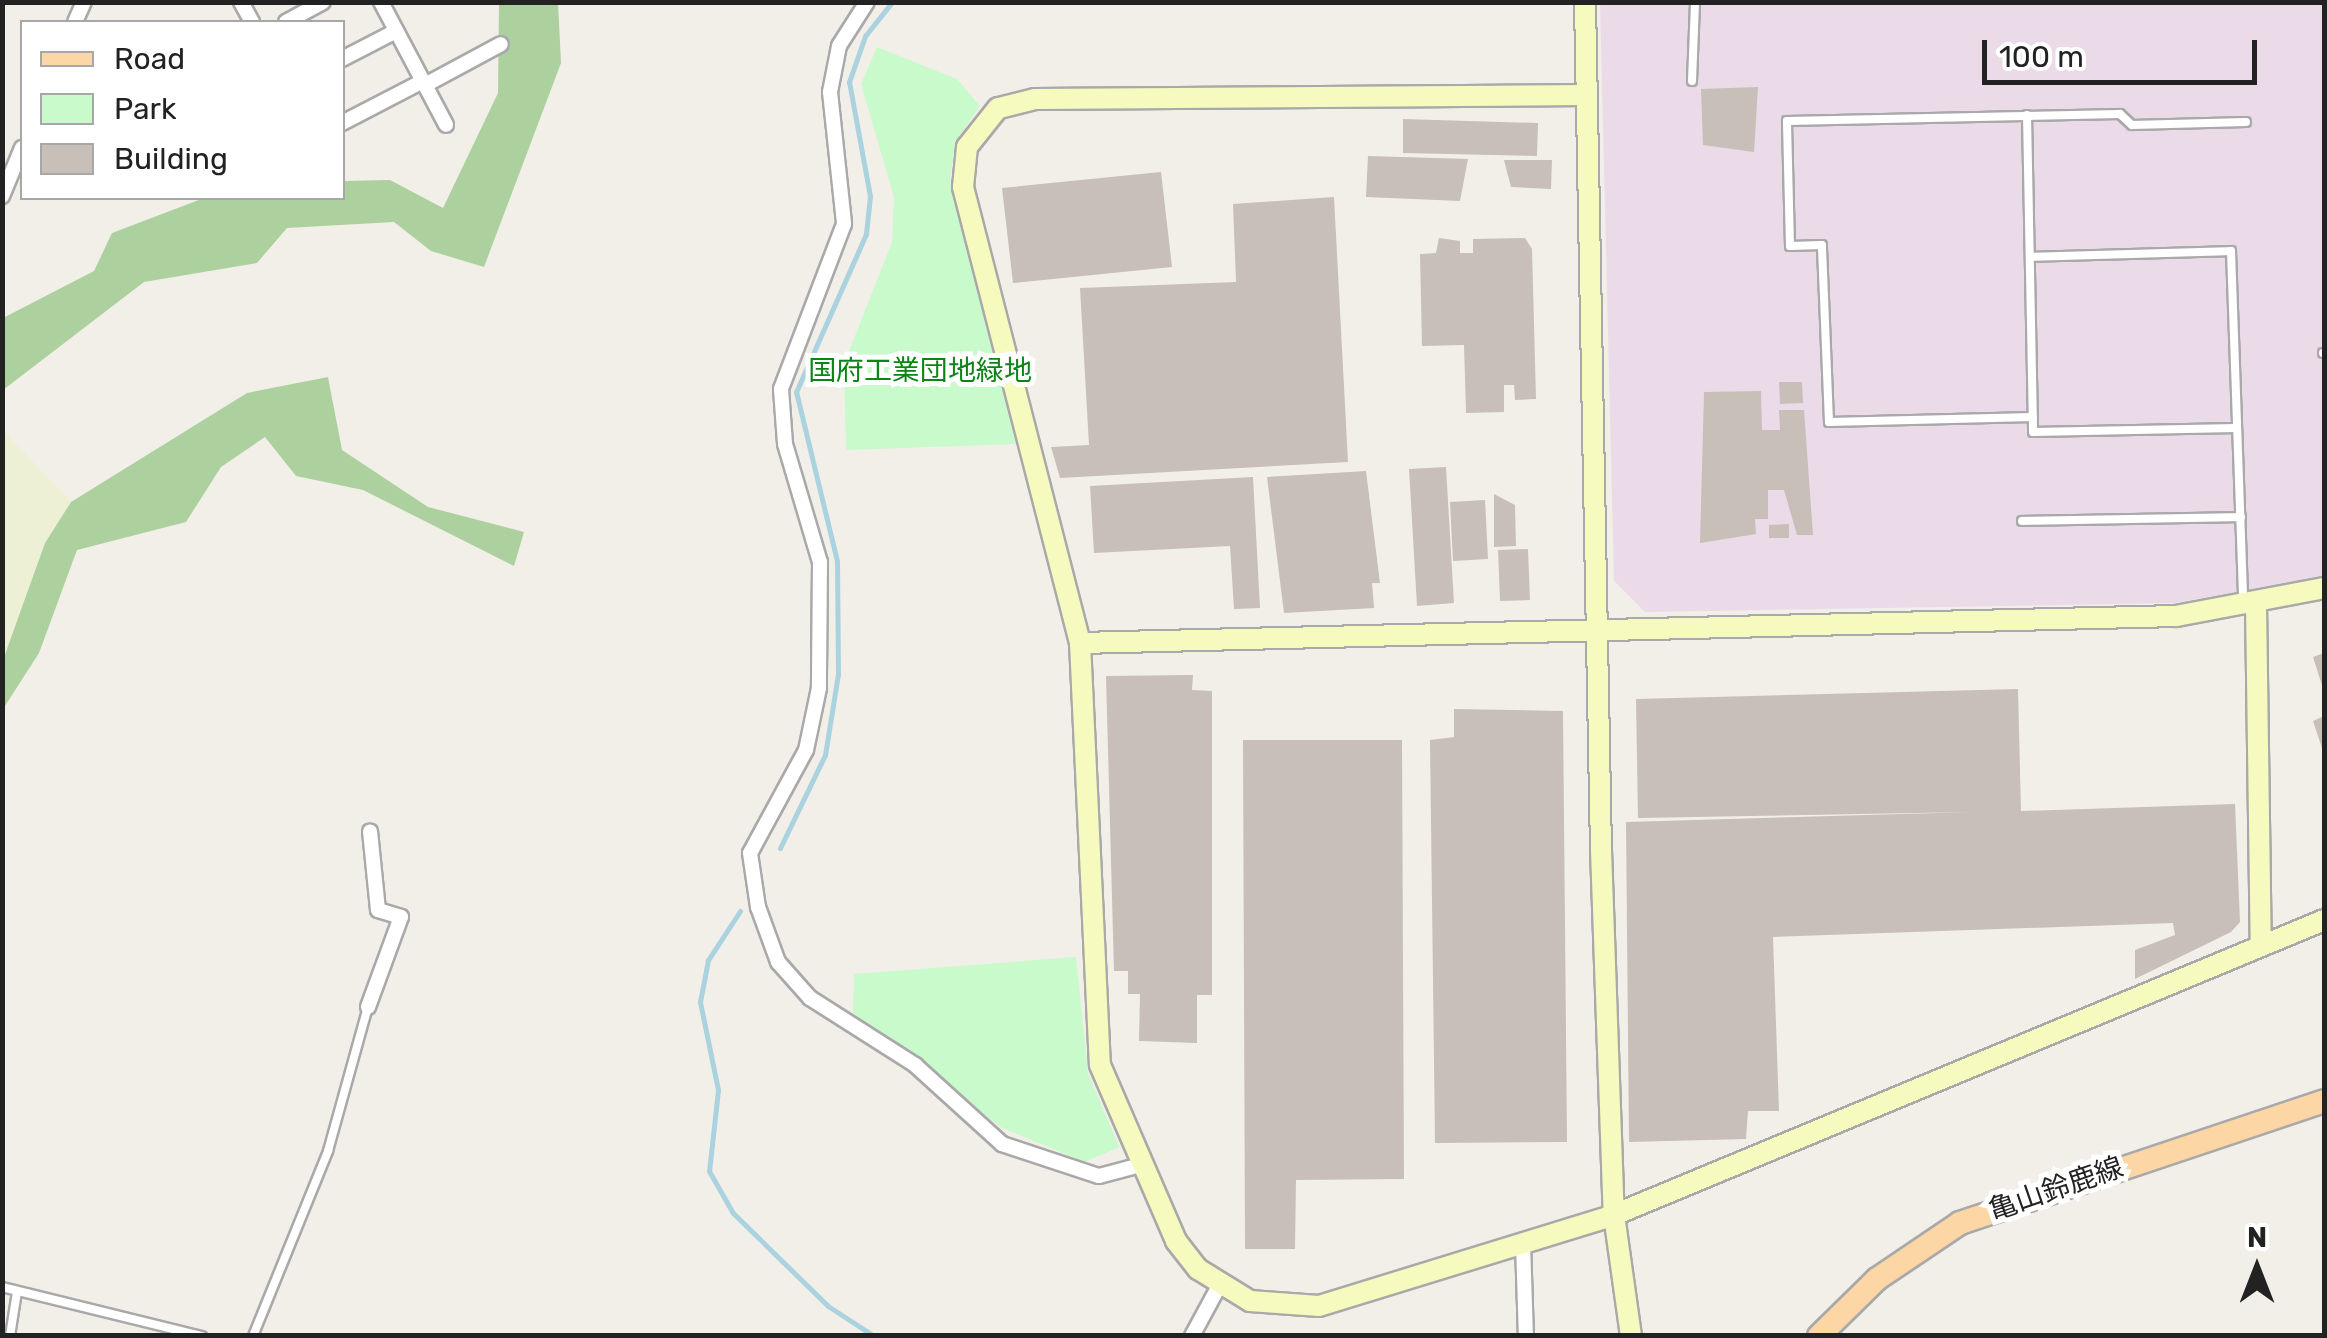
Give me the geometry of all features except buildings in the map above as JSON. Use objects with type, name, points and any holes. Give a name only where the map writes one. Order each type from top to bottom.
[{"type":"main road","name":"亀山鈴鹿線","points":[[1819,1336],[1877,1279],[1960,1224],[2324,1102]]},
{"type":"street","points":[[290,20],[323,2]]},
{"type":"street","points":[[382,2],[446,125]]},
{"type":"street","points":[[866,2],[838,46],[830,92],[844,224],[781,389],[786,444],[820,562],[821,649],[806,750],[750,854],[758,907],[778,962],[810,998],[915,1065],[1002,1144],[1099,1176],[1141,1165]]},
{"type":"street","points":[[1584,2],[1614,1215],[1630,1336]]},
{"type":"street","points":[[345,57],[396,31]]},
{"type":"street","points":[[345,122],[501,44]]},
{"type":"street","points":[[1586,96],[1035,99],[985,120],[966,147],[963,186],[1080,644],[1091,1021],[1141,1165],[1176,1241],[1214,1294],[1276,1306],[1318,1306],[1614,1215],[2324,920]]},
{"type":"street","points":[[3,191],[20,153]]},
{"type":"street","points":[[1080,644],[2176,616],[2324,588]]},
{"type":"street","points":[[2250,605],[2261,946]]},
{"type":"street","points":[[368,1007],[401,917],[378,910],[370,831]]},
{"type":"street","points":[[1523,1242],[1526,1336]]},
{"type":"street","points":[[1192,1334],[1214,1294]]},
{"type":"lane","points":[[1692,80],[1695,2]]},
{"type":"lane","points":[[2033,417],[1830,422],[1822,245],[1790,246],[1787,121],[2120,114],[2132,126],[2246,122]]},
{"type":"lane","points":[[2027,115],[2033,432],[2237,428]]},
{"type":"lane","points":[[2030,257],[2231,251],[2240,517],[2250,605]]},
{"type":"lane","points":[[2022,521],[2240,517]]},
{"type":"lane","points":[[254,1336],[328,1151],[368,1007]]},
{"type":"lane","points":[[2,1287],[202,1336]]},
{"type":"lane","points":[[10,1336],[17,1292]]},
{"type":"shaded area","points":[[1600,3],[2324,3],[2324,576],[2175,603],[1645,612],[1614,581]]},
{"type":"green space","points":[[499,3],[558,3],[561,63],[484,267],[431,251],[394,222],[287,228],[257,263],[144,282],[3,390],[3,318],[94,271],[112,233],[199,200],[345,200],[345,181],[390,180],[443,208],[498,93]]},
{"type":"green space","name":"国府工業団地緑地","points":[[877,47],[957,79],[980,106],[955,142],[950,180],[1016,444],[846,450],[844,364],[892,242],[894,197],[861,84]]},
{"type":"green space","points":[[328,377],[342,450],[428,507],[524,532],[514,566],[363,490],[296,476],[265,437],[221,467],[186,522],[77,550],[39,653],[3,709],[3,660],[45,543],[71,502],[247,393]]},
{"type":"green space","points":[[3,430],[71,502],[45,543],[3,664]]},
{"type":"green space","points":[[1076,957],[1088,1073],[1119,1147],[1085,1162],[1002,1128],[853,1013],[854,974]]},
{"type":"waterway","points":[[780,848],[825,755],[838,674],[837,561],[796,392],[866,234],[870,196],[849,82],[865,36],[892,2]]},
{"type":"waterway","points":[[740,911],[708,960],[700,1002],[718,1090],[709,1171],[733,1213],[828,1306],[874,1336]]}]
